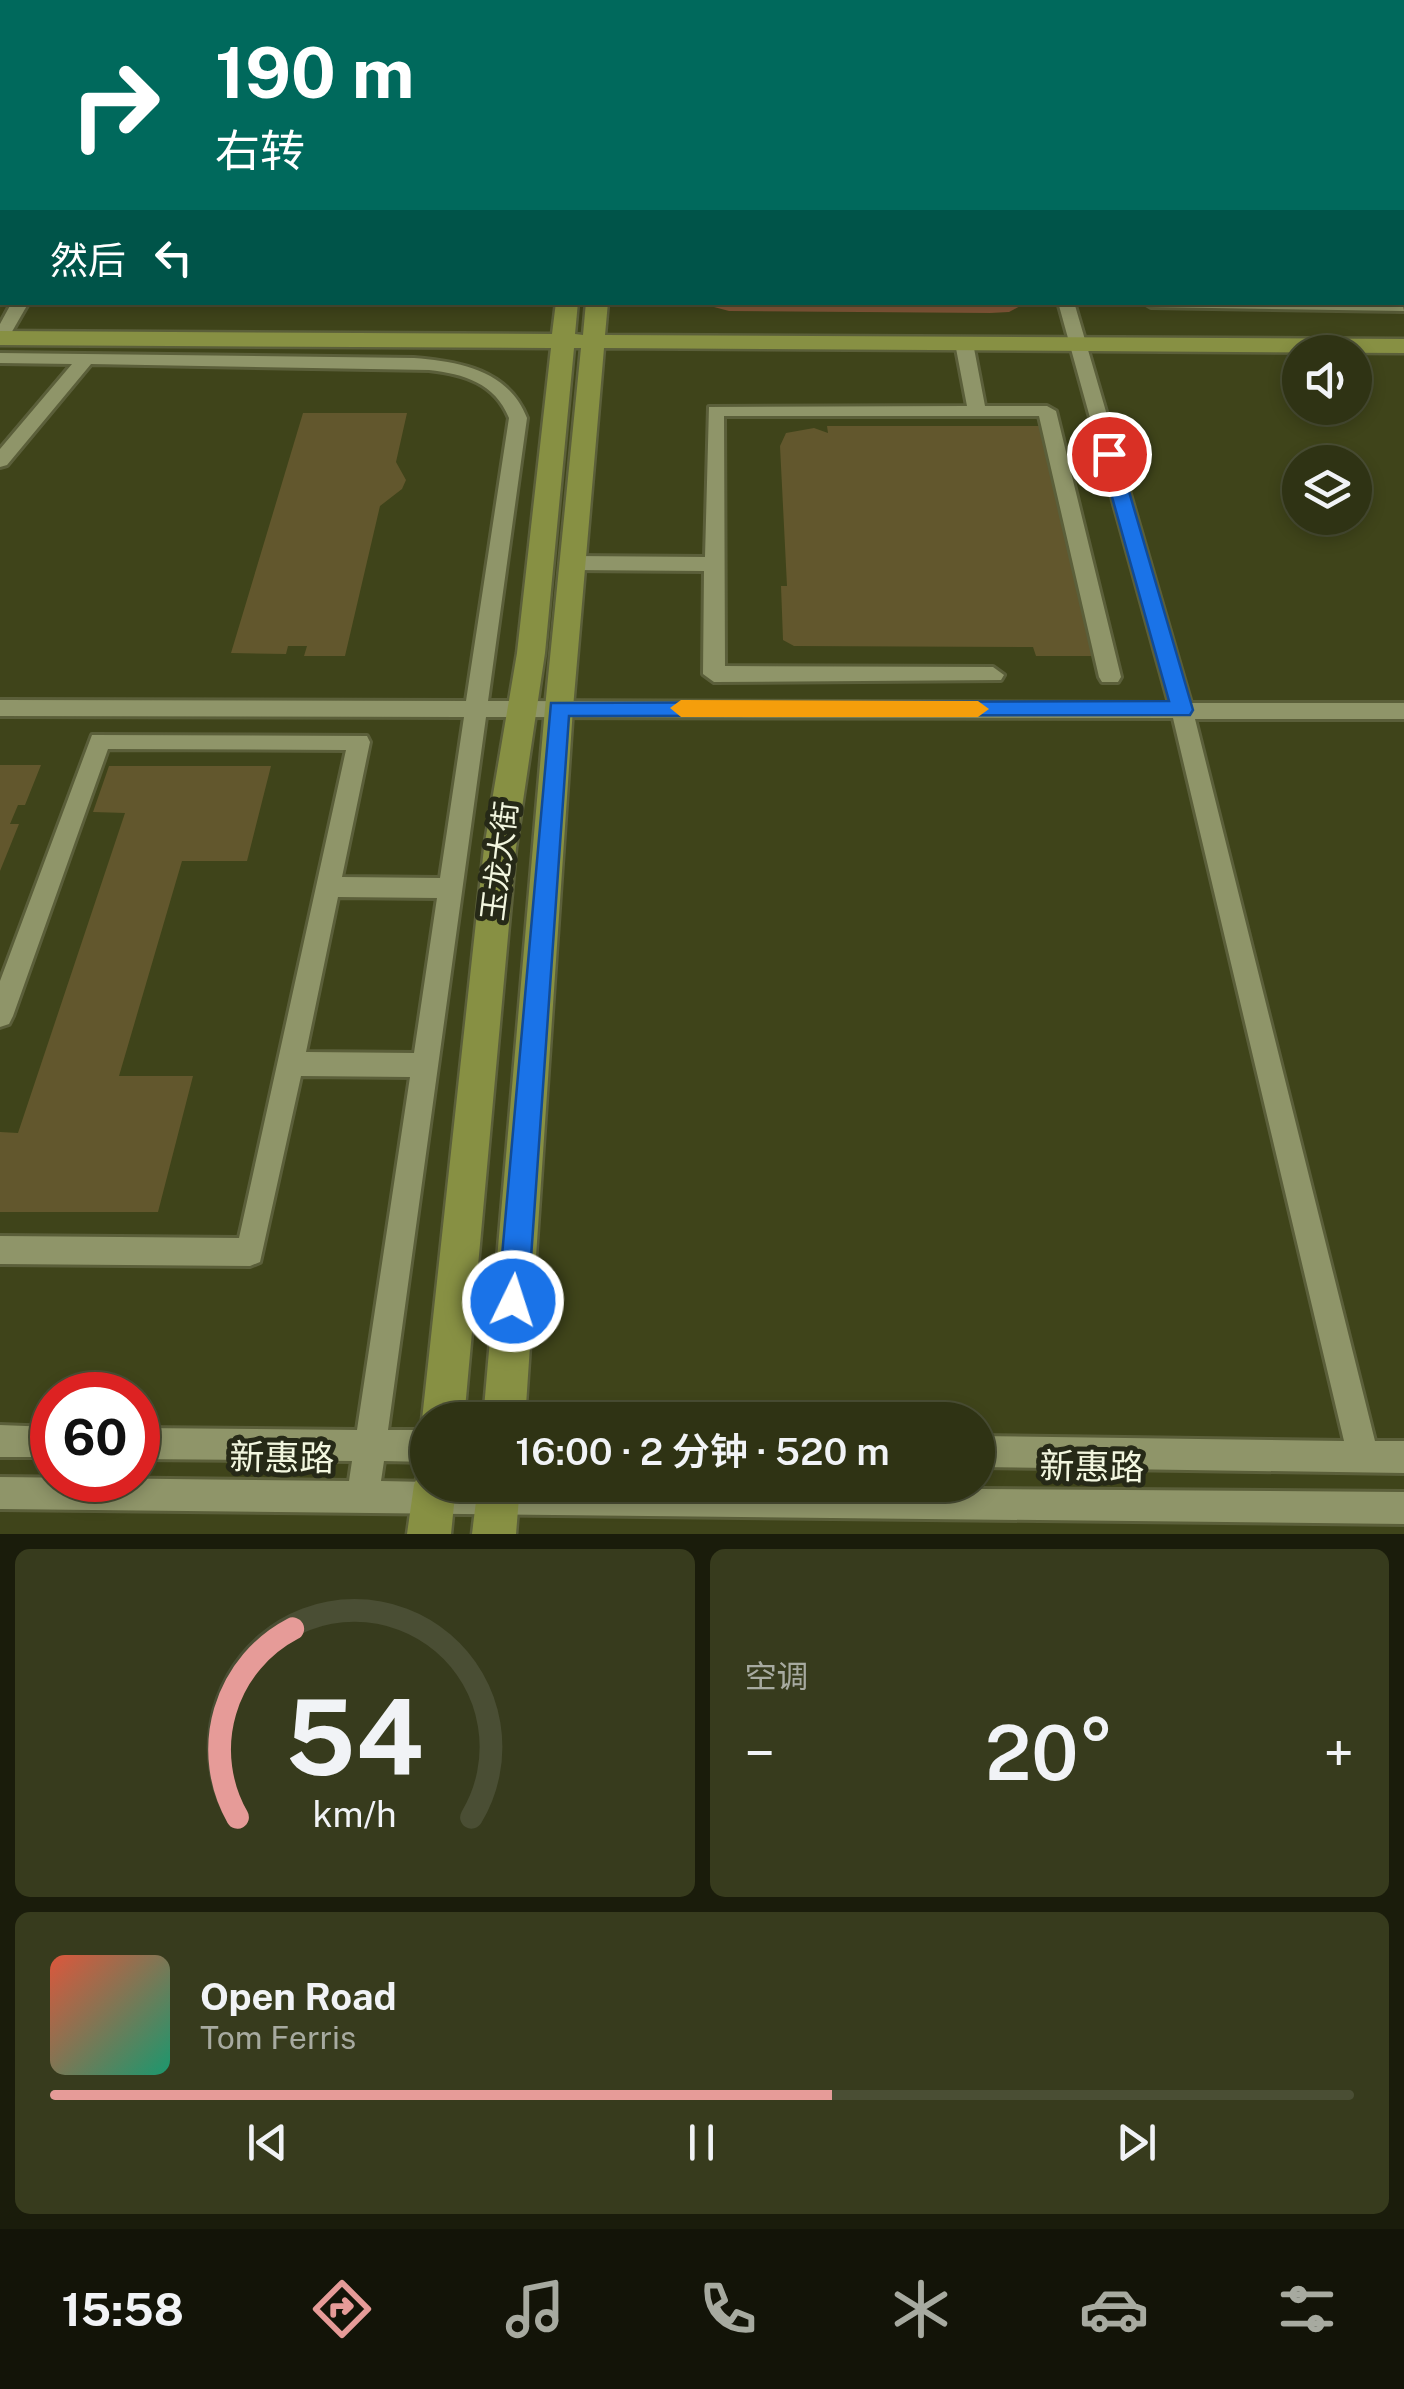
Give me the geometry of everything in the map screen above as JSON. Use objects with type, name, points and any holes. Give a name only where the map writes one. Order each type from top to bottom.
[{"type":"main road","name":"玉龙大街","points":[[505,1402],[572,563],[577,340],[568,305]]},
{"type":"main road","name":"玉龙大街","points":[[445,1402],[500,848],[577,340],[595,305]]},
{"type":"main road","points":[[0,338],[1404,346]]},
{"type":"street","points":[[0,338],[20,305]]},
{"type":"street","points":[[1067,305],[1182,710],[1363,1456]]},
{"type":"street","points":[[1341,305],[1404,306]]},
{"type":"street","points":[[964,343],[977,411]]},
{"type":"street","points":[[0,358],[446,366],[491,382],[514,402],[518,418],[363,1496]]},
{"type":"street","points":[[0,461],[86,360]]},
{"type":"street","points":[[993,675],[714,674],[715,410],[1047,412],[1110,677]]},
{"type":"street","points":[[572,563],[714,564]]},
{"type":"street","points":[[0,708],[1404,711]]},
{"type":"street","points":[[0,1016],[100,740],[359,742],[250,1252],[0,1250]]},
{"type":"street","points":[[328,887],[450,888]]},
{"type":"street","points":[[290,1064],[425,1065]]},
{"type":"street","points":[[0,1442],[30,1442]]},
{"type":"street","name":"新惠路","points":[[160,1443],[410,1446]]},
{"type":"street","name":"新惠路","points":[[995,1452],[1404,1456]]},
{"type":"street","name":"新惠路","points":[[0,1493],[363,1496],[433,1505],[497,1506],[1404,1508]]},
{"type":"shaded area","points":[[706,305],[1022,305],[1009,312],[990,313],[729,311]]},
{"type":"building","points":[[303,413],[407,413],[396,462],[406,480],[402,489],[380,506],[345,656],[304,656],[307,646],[288,646],[286,654],[231,653]]},
{"type":"building","points":[[827,426],[1049,426],[1103,656],[1036,656],[1033,647],[794,646],[783,640],[781,586],[787,586],[780,446],[786,433],[814,428],[828,433]]},
{"type":"building","points":[[0,765],[41,765],[25,805],[18,805],[10,824],[19,824],[0,871]]},
{"type":"building","points":[[109,766],[271,766],[247,861],[182,861],[119,1076],[193,1076],[158,1212],[0,1212],[0,1132],[18,1133],[125,813],[93,812]]},
{"type":"slow traffic","points":[[681,708],[978,709]]},
{"type":"route","points":[[513,1301],[559,708],[1182,710],[1109,454]]}]
